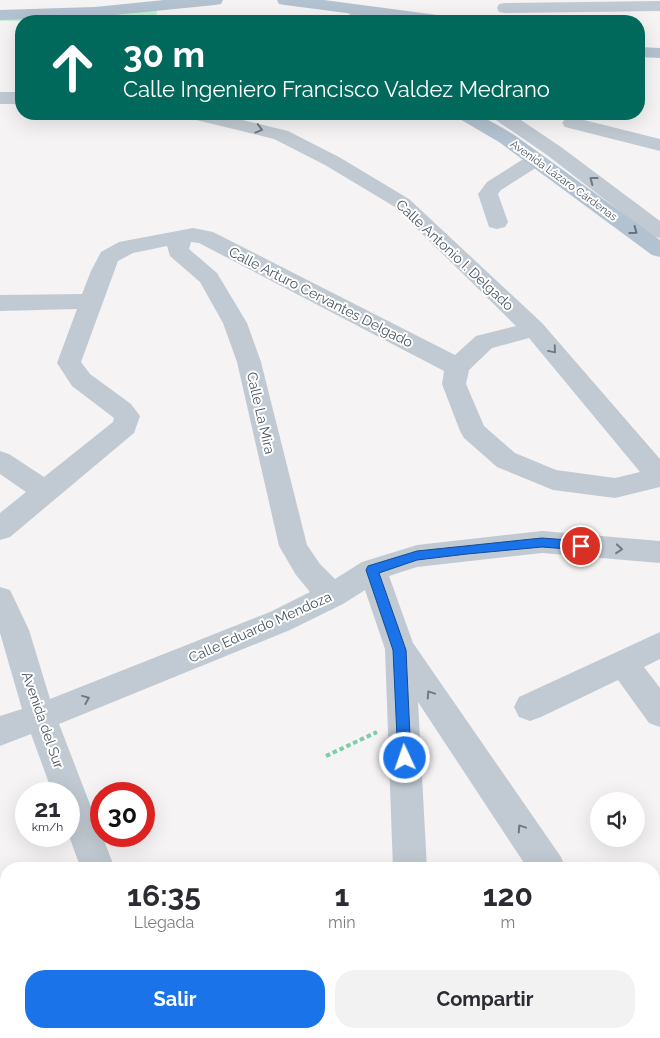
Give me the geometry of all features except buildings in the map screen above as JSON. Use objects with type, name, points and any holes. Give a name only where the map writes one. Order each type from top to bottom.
[{"type":"main road","points":[[0,15],[95,12],[215,0]]},
{"type":"main road","points":[[285,0],[398,15]]},
{"type":"main road","points":[[159,15],[164,8],[174,3]]},
{"type":"main road","points":[[0,24],[15,24]]},
{"type":"main road","points":[[645,52],[660,53]]},
{"type":"main road","name":"Avenida Lázaro Cárdenas","points":[[475,120],[506,138],[535,160],[660,235]]},
{"type":"street","points":[[506,10],[612,3],[660,6]]},
{"type":"street","points":[[352,9],[360,15]]},
{"type":"street","points":[[0,98],[15,98]]},
{"type":"street","name":"Calle Antonio I. Delgado","points":[[219,120],[281,135],[332,161],[402,204],[534,329],[660,477]]},
{"type":"street","name":"Avenida Lázaro Cárdenas","points":[[509,120],[554,151],[660,235]]},
{"type":"street","points":[[554,151],[574,120]]},
{"type":"street","points":[[581,120],[660,145]]},
{"type":"street","points":[[497,222],[488,194],[494,186],[535,160]]},
{"type":"street","name":"Calle Arturo Cervantes Delgado","points":[[44,491],[125,426],[127,416],[122,410],[81,380],[69,363],[102,271],[109,257],[127,247],[193,235],[205,237],[457,367]]},
{"type":"street","name":"Calle La Mira","points":[[183,238],[178,244],[178,251],[209,278],[235,322],[249,362],[293,546],[303,565],[315,580],[334,595]]},
{"type":"street","points":[[0,303],[92,301]]},
{"type":"street","points":[[534,329],[484,342],[457,367],[454,384],[473,431],[506,460],[553,480],[615,488],[660,477]]},
{"type":"street","points":[[0,461],[44,491],[0,529]]},
{"type":"street","name":"Calle Eduardo Mendoza","points":[[0,731],[40,717],[280,620],[334,595],[372,570],[417,556],[542,542],[660,552]]},
{"type":"street","points":[[372,570],[400,650],[544,862]]},
{"type":"street","name":"Avenida del Sur","points":[[0,599],[14,630],[40,717],[95,862]]},
{"type":"street","points":[[530,706],[660,645]]},
{"type":"street","points":[[400,650],[410,862]]},
{"type":"street","points":[[623,663],[660,713]]},
{"type":"path","points":[[326,756],[403,720]]},
{"type":"green space","points":[[157,9],[156,15],[52,15]]},
{"type":"green space","points":[[15,17],[15,21],[0,21],[0,18]]},
{"type":"route","points":[[405,758],[400,650],[372,570],[417,556],[467,549],[542,542],[581,546]]}]
